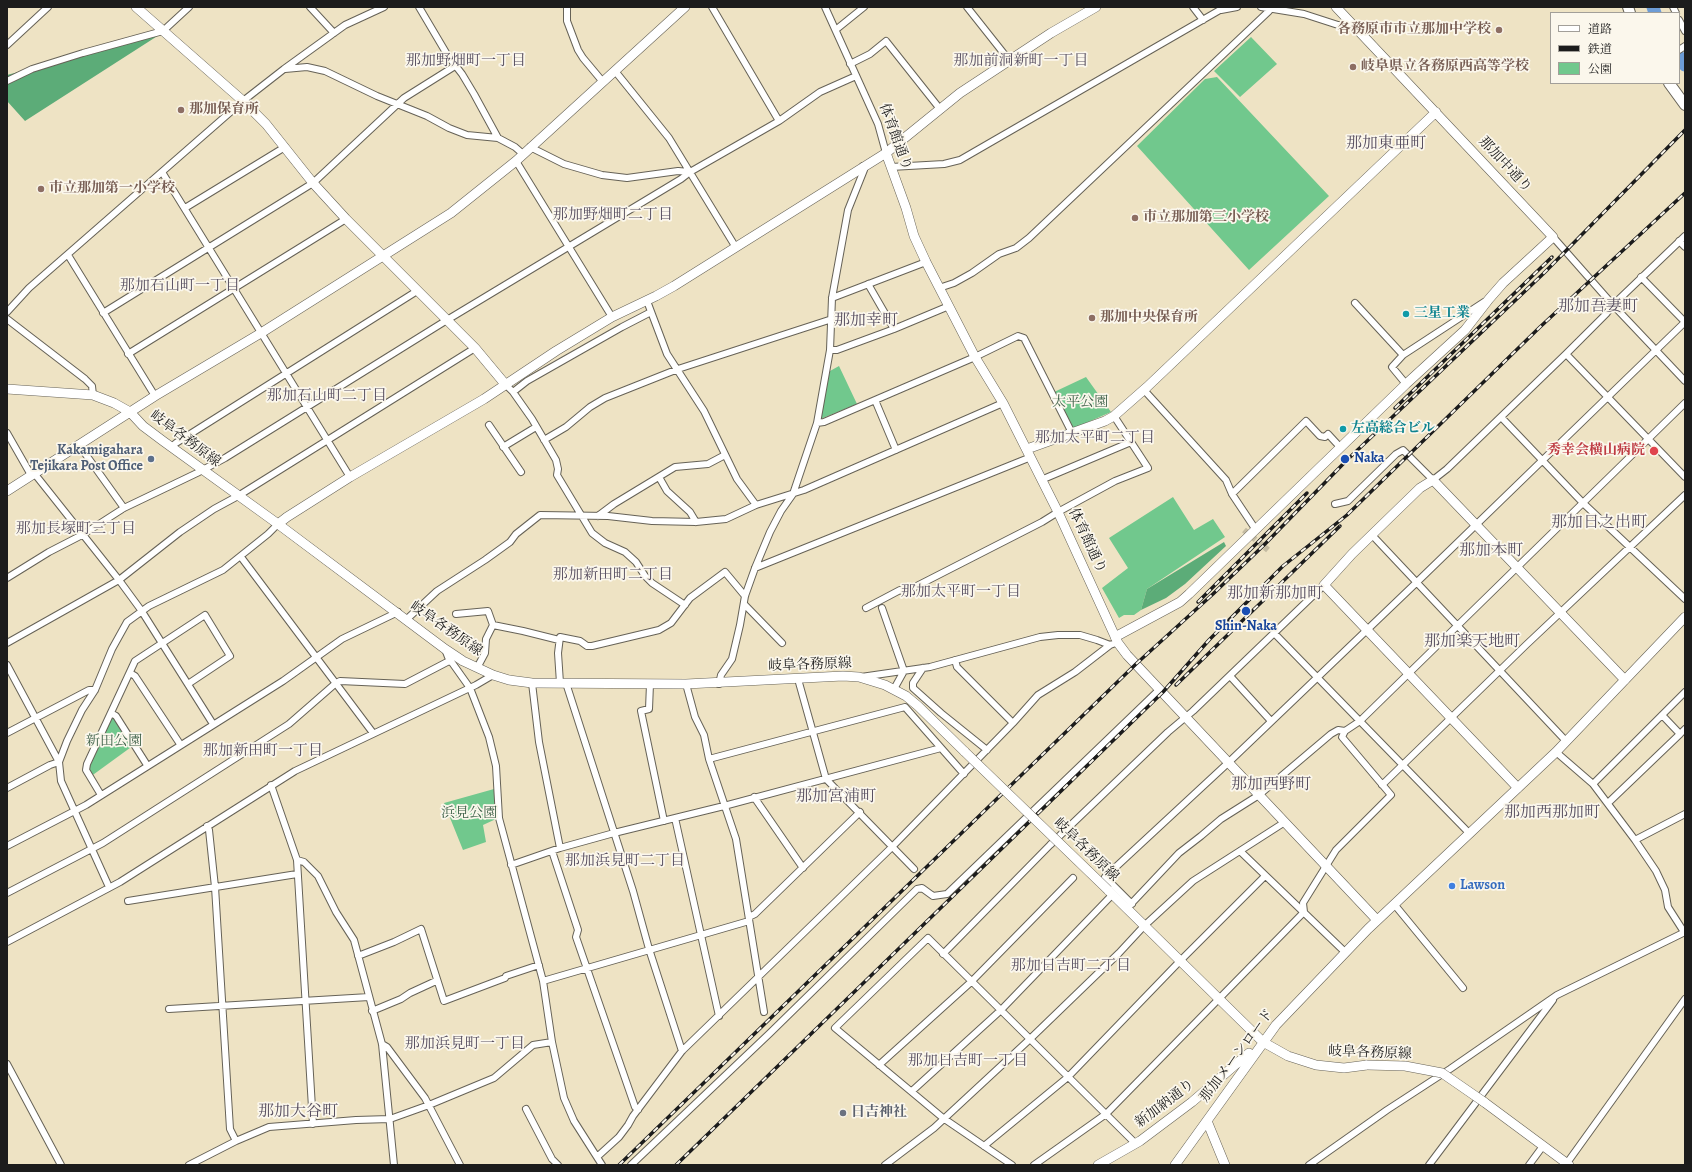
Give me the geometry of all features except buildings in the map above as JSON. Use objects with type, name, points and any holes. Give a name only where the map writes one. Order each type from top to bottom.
[{"type":"main road","points":[[1670,84],[1685,104]]},
{"type":"street","points":[[7,45],[48,7]]},
{"type":"street","points":[[136,7],[243,101],[266,124],[314,183],[346,219],[475,348],[513,392],[536,427],[556,460],[558,469],[557,475],[592,533],[598,539],[625,552],[636,562],[645,576],[652,583],[685,605]]},
{"type":"street","points":[[7,81],[32,69],[75,55],[140,36],[163,31],[189,7]]},
{"type":"street","points":[[310,7],[334,33]]},
{"type":"street","points":[[7,312],[29,288],[243,101],[345,25],[384,7]]},
{"type":"street","points":[[419,7],[448,56],[474,94],[498,138]]},
{"type":"street","points":[[567,7],[567,21],[578,50],[603,82]]},
{"type":"street","points":[[7,389],[93,395],[114,403],[130,412],[261,333],[451,213],[516,161],[684,7]]},
{"type":"street","points":[[712,7],[779,121]]},
{"type":"street","points":[[825,7],[835,29],[864,7]]},
{"type":"street","points":[[967,7],[1009,60]]},
{"type":"street","points":[[59,762],[67,741],[82,710],[95,690],[112,649],[126,622],[141,610],[223,570],[241,557],[286,517],[350,477],[484,399],[556,351],[612,317],[647,301],[674,286],[735,246],[886,153],[940,109],[1009,60],[1052,33],[1083,11],[1096,7]]},
{"type":"street","points":[[1193,7],[1203,20]]},
{"type":"street","points":[[891,167],[944,164],[960,160],[1222,9],[1237,7]]},
{"type":"street","points":[[1261,7],[1304,14],[1338,25],[1357,28]]},
{"type":"street","name":"那加中通り","points":[[1336,7],[1553,237]]},
{"type":"street","points":[[407,619],[437,590],[485,560],[510,542],[516,534],[540,515],[598,516],[652,521],[696,522],[726,520],[756,506],[793,494],[1003,403],[975,357],[940,288],[954,283],[972,273],[999,254],[1016,248],[1029,238],[1269,11],[1270,8]]},
{"type":"street","points":[[1680,22],[1685,31]]},
{"type":"street","name":"体育館通り","points":[[835,29],[878,124],[886,153],[906,208],[914,236],[940,288]]},
{"type":"street","points":[[850,64],[870,54],[886,41],[940,109]]},
{"type":"street","points":[[103,313],[314,183],[404,98],[455,66]]},
{"type":"street","points":[[284,69],[307,67],[325,71],[397,105],[427,116],[449,128],[468,135],[498,138],[526,151],[602,175],[627,178],[678,171],[690,172]]},
{"type":"street","points":[[615,71],[669,138],[735,246]]},
{"type":"street","points":[[7,578],[124,508],[203,470],[447,320],[681,179],[690,172],[779,121],[820,92],[856,76]]},
{"type":"street","points":[[755,568],[1029,453],[1072,433],[1105,422],[1114,416],[1144,390],[1436,112]]},
{"type":"street","points":[[184,208],[285,147]]},
{"type":"street","points":[[516,161],[612,317]]},
{"type":"street","points":[[719,684],[721,675],[732,659],[745,596],[755,568],[781,510],[793,494],[817,423],[830,350],[832,298],[848,210],[864,170],[863,166]]},
{"type":"street","points":[[162,172],[261,333],[308,406],[350,477]]},
{"type":"street","points":[[128,354],[346,219]]},
{"type":"street","points":[[943,954],[1050,845],[1230,676],[1324,585],[1372,534],[1420,488],[1447,469],[1566,354],[1641,277],[1685,236]]},
{"type":"street","points":[[597,1157],[619,1137],[682,1051],[892,847],[1013,723],[1038,695],[1075,672],[1115,642],[1180,602],[1406,384],[1465,330],[1503,283],[1553,237],[1613,305],[1685,381]]},
{"type":"street","points":[[1679,241],[1685,247]]},
{"type":"street","points":[[68,255],[155,396]]},
{"type":"street","points":[[832,298],[926,262]]},
{"type":"street","points":[[1641,277],[1685,322],[1229,762],[1105,877],[1129,906],[1179,853],[1222,819],[1259,795],[1331,734],[1338,730],[1345,730],[1360,721],[1685,403]]},
{"type":"street","points":[[868,284],[894,329]]},
{"type":"street","points":[[172,447],[176,443],[417,291]]},
{"type":"street","points":[[1406,384],[1392,367],[1402,355],[1489,299]]},
{"type":"street","points":[[647,301],[667,354],[704,411],[737,479],[756,506]]},
{"type":"street","points":[[1355,303],[1402,355]]},
{"type":"street","points":[[830,350],[837,350],[894,329],[948,306]]},
{"type":"street","points":[[513,392],[527,381],[651,312]]},
{"type":"street","points":[[7,319],[85,378],[92,386],[93,395]]},
{"type":"street","points":[[544,440],[566,427],[590,407],[605,398],[678,369],[832,319]]},
{"type":"street","points":[[817,423],[824,422],[975,357],[1018,336],[1024,338],[1072,433]]},
{"type":"street","points":[[7,643],[119,580],[180,532],[214,509],[238,496],[475,348]]},
{"type":"street","points":[[1566,354],[1685,477]]},
{"type":"street","points":[[1144,390],[1226,480],[1232,494],[1256,530]]},
{"type":"street","points":[[875,400],[896,450]]},
{"type":"street","name":"体育館通り","points":[[1003,403],[1058,512],[1115,642],[1377,920]]},
{"type":"street","name":"岐阜各務原線","points":[[7,491],[130,412],[143,426],[398,612],[445,649],[492,675],[509,680],[532,683],[650,684],[719,684],[859,677],[894,689],[918,706],[1110,893],[1129,906],[1144,926],[1219,997],[1263,1042],[1288,1056],[1316,1065],[1344,1068],[1367,1065],[1405,1066],[1442,1073],[1568,1164]]},
{"type":"street","points":[[866,608],[900,590],[905,592],[1042,522],[1115,481],[1148,468],[1114,416]]},
{"type":"street","points":[[1501,417],[1583,503],[1685,599]]},
{"type":"street","points":[[1232,494],[1306,421],[1320,436],[1325,437],[1328,434],[1340,447]]},
{"type":"street","points":[[488,425],[521,472]]},
{"type":"street","points":[[503,447],[536,427]]},
{"type":"street","points":[[7,433],[32,474],[119,580],[141,610],[213,724]]},
{"type":"street","points":[[1041,480],[1131,442]]},
{"type":"street","points":[[79,445],[124,508]]},
{"type":"street","points":[[1335,504],[1348,501],[1396,454],[1403,450],[1625,680]]},
{"type":"street","points":[[598,516],[614,504],[675,467],[708,464],[725,455]]},
{"type":"street","points":[[659,477],[667,491],[690,512],[696,522]]},
{"type":"street","points":[[1382,785],[1685,495]]},
{"type":"street","points":[[1372,534],[1416,583],[1566,741]]},
{"type":"street","points":[[241,557],[373,733]]},
{"type":"street","points":[[494,625],[559,640],[560,637],[580,641],[587,646],[592,646],[659,630],[671,622],[698,591],[725,572],[745,596]]},
{"type":"street","points":[[1324,585],[1518,788]]},
{"type":"street","points":[[744,604],[782,643]]},
{"type":"street","points":[[882,608],[904,671],[894,689]]},
{"type":"street","points":[[456,614],[488,611],[494,625]]},
{"type":"street","points":[[7,846],[76,810],[101,795],[282,681],[342,639],[398,612]]},
{"type":"street","points":[[101,795],[86,770],[87,764],[135,661],[205,615],[230,656],[188,684]]},
{"type":"street","points":[[1463,988],[1394,904],[1556,752],[1685,617]]},
{"type":"street","points":[[477,668],[485,653],[486,639],[494,625]]},
{"type":"street","points":[[1274,633],[1470,834]]},
{"type":"street","points":[[859,677],[922,668],[1052,635],[1080,635],[1097,640],[1115,642]]},
{"type":"street","points":[[559,640],[558,653],[563,683],[633,891],[649,949],[682,1051]]},
{"type":"street","points":[[445,649],[448,657],[470,688],[489,737],[496,766],[499,818],[543,981],[552,1042],[564,1098],[574,1121],[602,1165]]},
{"type":"street","points":[[7,893],[103,843],[289,724],[336,683],[340,681],[405,684],[451,660]]},
{"type":"street","points":[[955,660],[957,666],[1013,723]]},
{"type":"street","points":[[7,665],[59,762],[61,781],[76,810],[109,887]]},
{"type":"street","points":[[922,668],[913,683],[914,688],[941,713],[987,750]]},
{"type":"street","points":[[130,673],[135,676],[180,744]]},
{"type":"street","points":[[7,942],[109,887],[295,771],[470,688],[492,675]]},
{"type":"street","points":[[1230,676],[1271,721]]},
{"type":"street","points":[[798,679],[826,779],[860,812],[914,869]]},
{"type":"street","points":[[532,683],[539,742],[560,848]]},
{"type":"street","points":[[650,684],[649,709],[641,711],[664,821]]},
{"type":"street","points":[[686,684],[695,716],[704,735],[709,759],[736,839],[764,1012]]},
{"type":"street","points":[[631,1165],[776,1028],[917,889],[922,888],[933,896],[947,894],[1160,689]]},
{"type":"street","points":[[7,733],[89,690],[95,690]]},
{"type":"street","points":[[1593,784],[1685,692]]},
{"type":"street","points":[[709,759],[906,707],[964,774]]},
{"type":"street","points":[[111,713],[116,716],[147,765]]},
{"type":"street","points":[[1662,715],[1680,734]]},
{"type":"street","points":[[1608,803],[1685,729]]},
{"type":"street","points":[[1304,912],[1303,903],[1336,850],[1391,795],[1342,737],[1345,730]]},
{"type":"street","points":[[511,865],[560,848],[614,833],[724,806],[941,748]]},
{"type":"street","points":[[1309,1165],[1557,995],[1684,932],[1668,907],[1665,890],[1656,871],[1636,840],[1617,818],[1608,803],[1593,784],[1556,752]]},
{"type":"street","points":[[7,788],[50,765],[59,762]]},
{"type":"street","points":[[271,785],[297,860],[313,1124]]},
{"type":"street","points":[[754,797],[803,868]]},
{"type":"street","points":[[543,981],[749,919],[860,812]]},
{"type":"street","points":[[1636,840],[1685,814]]},
{"type":"street","points":[[675,818],[719,1016]]},
{"type":"street","points":[[884,1165],[934,1128],[943,1118],[1030,1039],[1119,953],[1144,926],[1194,881],[1285,822]]},
{"type":"street","points":[[207,826],[209,830],[214,887],[230,1129],[236,1141]]},
{"type":"street","points":[[552,851],[578,930],[576,937],[635,1107],[638,1110]]},
{"type":"street","points":[[1240,852],[1346,953]]},
{"type":"street","points":[[297,860],[304,862],[318,876],[336,912],[354,940],[382,1044],[394,1165]]},
{"type":"street","points":[[128,901],[297,874]]},
{"type":"street","points":[[984,1146],[1068,1077],[1180,961],[1265,876]]},
{"type":"street","points":[[879,1065],[972,982],[1073,878]]},
{"type":"street","points":[[912,1091],[1001,1010],[1110,893]]},
{"type":"street","name":"那加メーンロード","points":[[1175,1165],[1276,1025],[1394,904]]},
{"type":"street","points":[[1034,1165],[1106,1114],[1219,997],[1304,912]]},
{"type":"street","points":[[358,956],[394,942],[421,929],[436,980],[444,1001],[505,978],[506,976],[539,965]]},
{"type":"street","points":[[1012,1165],[943,1118],[835,1028],[928,938],[1136,1144]]},
{"type":"street","points":[[372,1011],[401,999],[436,980]]},
{"type":"street","points":[[1429,1165],[1557,995]]},
{"type":"street","points":[[169,1009],[369,997]]},
{"type":"street","points":[[1568,1164],[1685,999]]},
{"type":"street","points":[[189,1165],[236,1141],[269,1127],[356,1120],[390,1119],[429,1105],[494,1078],[533,1045],[552,1042]]},
{"type":"street","name":"新加納通り","points":[[1098,1165],[1136,1144],[1192,1102],[1263,1042]]},
{"type":"street","points":[[382,1044],[387,1046],[429,1105],[460,1165]]},
{"type":"street","points":[[7,1064],[61,1165]]},
{"type":"street","points":[[526,1109],[552,1159],[558,1165]]},
{"type":"street","points":[[1207,1120],[1226,1165]]},
{"type":"street","points":[[1529,1165],[1543,1146]]},
{"type":"green space","points":[[159,35],[25,121],[7,101],[7,75]]},
{"type":"green space","points":[[1251,37],[1277,64],[1240,97],[1214,71]]},
{"type":"green space","points":[[1217,77],[1329,196],[1249,270],[1137,146],[1205,79]]},
{"type":"green space","points":[[839,366],[857,404],[818,420],[830,371]]},
{"type":"green space","name":"太平公園","points":[[1086,377],[1111,412],[1070,430],[1052,393]]},
{"type":"green space","points":[[1173,497],[1194,530],[1213,519],[1225,537],[1147,589],[1141,610],[1134,615],[1124,615],[1119,618],[1102,588],[1128,568],[1109,538]]},
{"type":"green space","points":[[1224,542],[1226,546],[1185,584],[1166,598],[1141,610],[1147,589]]},
{"type":"green space","name":"新田公園","points":[[111,713],[134,745],[90,777],[87,764]]},
{"type":"green space","name":"浜見公園","points":[[494,789],[496,819],[483,825],[486,842],[463,850],[444,803]]},
{"type":"waterway","points":[[1653,7],[1655,12]]},
{"type":"waterway","points":[[1680,58],[1685,65]]},
{"type":"tunnel","points":[[1244,530],[1268,550]]},
{"type":"railway","points":[[619,1165],[1136,664],[1264,545],[1346,461],[1543,274],[1685,130]]},
{"type":"railway","points":[[676,1165],[1163,692],[1209,640],[1283,566],[1347,515],[1540,327],[1685,193]]},
{"type":"railway","points":[[1395,408],[1552,257]]},
{"type":"railway","points":[[1198,602],[1307,493]]},
{"type":"railway","points":[[1176,685],[1340,526]]},
{"type":"place","name":"各務原市市立那加中学校","points":[[1499,30]]},
{"type":"place","name":"岐阜県立各務原西高等学校","points":[[1353,67]]},
{"type":"place","name":"那加保育所","points":[[181,110]]},
{"type":"place","name":"市立那加第一小学校","points":[[41,189]]},
{"type":"place","name":"市立那加第三小学校","points":[[1135,218]]},
{"type":"place","name":"三星工業","points":[[1406,314]]},
{"type":"place","name":"那加中央保育所","points":[[1092,318]]},
{"type":"place","name":"左高総合ビル","points":[[1343,429]]},
{"type":"place","name":"秀幸会横山病院","points":[[1654,451]]},
{"type":"place","name":"Kakamigahara Tejikara Post Office","points":[[151,459]]},
{"type":"place","name":"Naka","points":[[1345,459]]},
{"type":"place","name":"Shin-Naka","points":[[1246,611]]},
{"type":"place","name":"Lawson","points":[[1452,886]]},
{"type":"place","name":"日吉神社","points":[[843,1113]]},
{"type":"district","name":"那加野畑町一丁目","points":[[466,61]]},
{"type":"district","name":"那加前洞新町一丁目","points":[[1021,61]]},
{"type":"district","name":"那加東亜町","points":[[1386,144]]},
{"type":"district","name":"那加野畑町二丁目","points":[[613,215]]},
{"type":"district","name":"那加石山町一丁目","points":[[180,286]]},
{"type":"district","name":"那加吾妻町","points":[[1598,307]]},
{"type":"district","name":"那加幸町","points":[[866,321]]},
{"type":"district","name":"那加石山町二丁目","points":[[327,396]]},
{"type":"district","name":"那加太平町二丁目","points":[[1095,438]]},
{"type":"district","name":"那加日之出町","points":[[1599,523]]},
{"type":"district","name":"那加長塚町三丁目","points":[[76,529]]},
{"type":"district","name":"那加本町","points":[[1491,551]]},
{"type":"district","name":"那加新田町二丁目","points":[[613,575]]},
{"type":"district","name":"那加太平町一丁目","points":[[961,592]]},
{"type":"district","name":"那加新那加町","points":[[1275,594]]},
{"type":"district","name":"那加楽天地町","points":[[1472,642]]},
{"type":"district","name":"那加新田町一丁目","points":[[263,751]]},
{"type":"district","name":"那加西野町","points":[[1271,785]]},
{"type":"district","name":"那加宮浦町","points":[[836,797]]},
{"type":"district","name":"那加西那加町","points":[[1552,813]]},
{"type":"district","name":"那加浜見町二丁目","points":[[625,861]]},
{"type":"district","name":"那加日吉町二丁目","points":[[1071,966]]},
{"type":"district","name":"那加浜見町一丁目","points":[[465,1044]]},
{"type":"district","name":"那加日吉町一丁目","points":[[968,1061]]},
{"type":"district","name":"那加大谷町","points":[[298,1112]]}]
